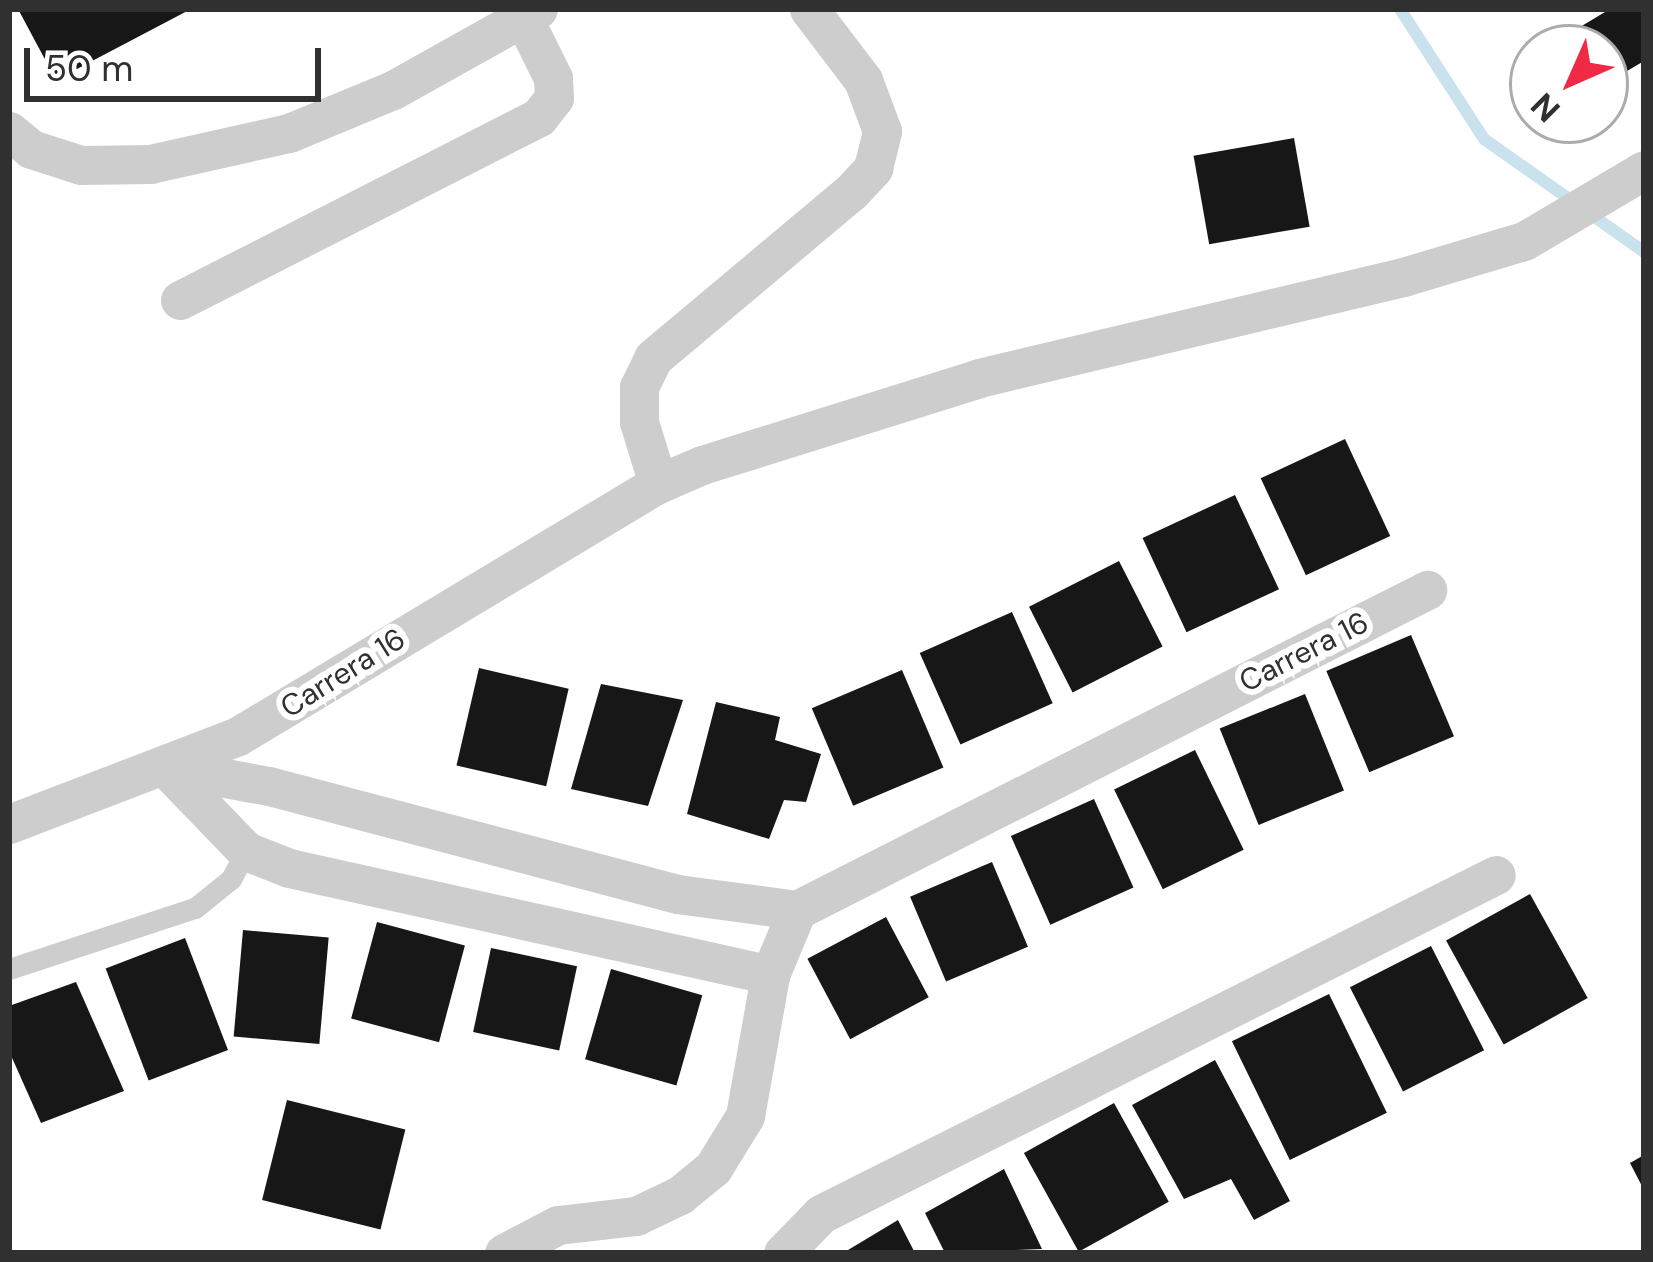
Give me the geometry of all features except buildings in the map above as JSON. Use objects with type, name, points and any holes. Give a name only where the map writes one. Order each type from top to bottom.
[{"type":"street","points":[[658,484],[639,422],[639,387],[653,358],[851,192],[873,168],[882,131],[863,80],[809,9]]},
{"type":"street","points":[[9,131],[31,149],[81,165],[150,164],[289,133],[393,90],[531,13],[553,78],[554,98],[539,117],[181,300]]},
{"type":"street","name":"Carrera 16","points":[[9,824],[165,767],[314,694],[658,484],[980,378],[1403,277],[1524,241],[1644,170]]},
{"type":"street","name":"Carrera 16","points":[[797,910],[1427,590]]},
{"type":"street","points":[[165,767],[246,851],[289,868],[770,976]]},
{"type":"street","points":[[165,767],[269,786],[677,894],[797,910],[770,976],[745,1116],[713,1168],[680,1195],[636,1216],[558,1225],[504,1253]]},
{"type":"street","points":[[783,1253],[821,1214],[1496,875]]},
{"type":"lane","points":[[9,969],[195,908],[230,879],[246,851]]},
{"type":"waterway","points":[[1400,9],[1484,139],[1644,252]]}]
